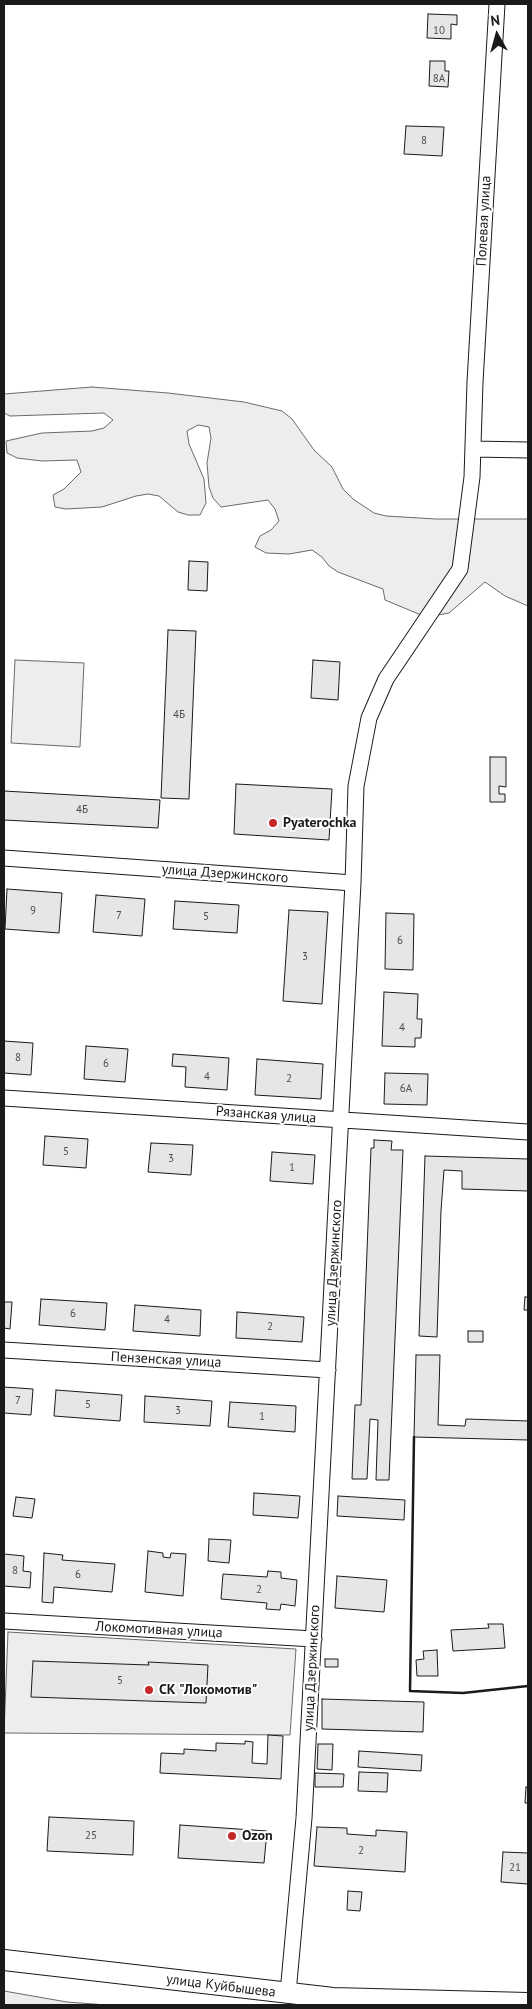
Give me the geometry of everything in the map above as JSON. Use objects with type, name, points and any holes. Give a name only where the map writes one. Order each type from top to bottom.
[{"type":"street","name":"Полевая улица","points":[[354,883],[356,786],[369,718],[386,679],[460,569],[472,477],[497,4]]},
{"type":"street","points":[[473,443],[528,450]]},
{"type":"street","name":"улица Дзержинского","points":[[4,858],[354,883],[304,1818],[288,1994]]},
{"type":"street","name":"Рязанская улица","points":[[4,1098],[528,1132]]},
{"type":"street","name":"Пензенская улица","points":[[4,1350],[328,1370]]},
{"type":"street","name":"Локомотивная улица","points":[[4,1621],[314,1639]]},
{"type":"street","name":"улица Куйбышева","points":[[4,1960],[288,1994],[345,1999],[528,2002]]},
{"type":"shaded area","points":[[92,387],[244,402],[282,411],[292,419],[314,450],[332,467],[343,489],[353,499],[374,513],[386,516],[436,519],[528,519],[528,606],[505,596],[485,582],[449,613],[426,617],[385,600],[383,589],[338,572],[312,550],[289,554],[266,553],[255,547],[260,536],[271,530],[279,521],[275,509],[268,500],[221,507],[213,498],[209,487],[207,463],[211,438],[209,427],[198,425],[187,431],[189,444],[204,479],[206,503],[200,515],[188,515],[178,512],[159,496],[148,494],[102,507],[66,509],[55,507],[53,495],[64,489],[81,472],[77,460],[42,461],[17,458],[7,453],[6,441],[42,433],[92,431],[104,428],[113,420],[104,413],[10,416],[4,413],[4,394]]},
{"type":"shaded area","points":[[15,660],[84,663],[80,747],[11,743]]},
{"type":"shaded area","name":"СК \"Локомотив\"","points":[[8,1632],[296,1649],[290,1735],[4,1733]]},
{"type":"shaded area","points":[[4,1991],[67,2002],[107,2005],[4,2005]]},
{"type":"building","points":[[428,14],[457,15],[457,25],[451,24],[451,39],[427,38]]},
{"type":"building","points":[[430,61],[445,61],[445,71],[449,71],[448,87],[429,86]]},
{"type":"building","points":[[406,126],[444,127],[442,156],[404,154]]},
{"type":"building","points":[[189,561],[208,562],[207,591],[188,590]]},
{"type":"building","points":[[168,630],[196,631],[189,799],[161,798]]},
{"type":"building","points":[[313,660],[340,662],[338,700],[311,698]]},
{"type":"building","points":[[490,757],[506,757],[506,787],[499,786],[499,794],[505,794],[505,802],[490,802]]},
{"type":"building","points":[[236,784],[332,789],[329,840],[234,834]]},
{"type":"building","points":[[4,791],[160,800],[158,828],[4,820]]},
{"type":"building","points":[[7,889],[62,893],[59,933],[5,929]]},
{"type":"building","points":[[96,895],[145,899],[142,936],[93,932]]},
{"type":"building","points":[[175,901],[239,905],[237,933],[173,929]]},
{"type":"building","points":[[289,910],[328,912],[322,1004],[283,1001]]},
{"type":"building","points":[[386,913],[414,914],[413,970],[385,969]]},
{"type":"building","points":[[384,992],[418,994],[417,1019],[422,1019],[421,1038],[415,1038],[415,1047],[382,1046]]},
{"type":"building","points":[[4,1041],[33,1043],[31,1075],[4,1073]]},
{"type":"building","points":[[86,1046],[128,1049],[125,1082],[84,1079]]},
{"type":"building","points":[[173,1054],[229,1058],[227,1090],[185,1087],[186,1067],[172,1066]]},
{"type":"building","points":[[257,1059],[323,1064],[321,1099],[255,1095]]},
{"type":"building","points":[[385,1073],[428,1074],[427,1105],[384,1104]]},
{"type":"building","points":[[45,1136],[88,1139],[86,1168],[43,1165]]},
{"type":"building","points":[[374,1140],[392,1141],[391,1150],[403,1150],[389,1480],[376,1480],[378,1420],[370,1419],[367,1479],[352,1479],[355,1405],[361,1405],[371,1148],[374,1148]]},
{"type":"building","points":[[151,1143],[193,1145],[191,1175],[148,1172]]},
{"type":"building","points":[[272,1152],[315,1155],[313,1184],[270,1181]]},
{"type":"building","points":[[425,1156],[528,1159],[528,1191],[462,1189],[462,1171],[444,1170],[437,1337],[419,1336]]},
{"type":"building","points":[[525,1297],[528,1297],[528,1310],[524,1310]]},
{"type":"building","points":[[41,1299],[107,1303],[105,1330],[39,1325]]},
{"type":"building","points":[[4,1302],[12,1302],[10,1329],[4,1328]]},
{"type":"building","points":[[135,1305],[201,1310],[200,1336],[133,1331]]},
{"type":"building","points":[[237,1312],[304,1317],[302,1342],[236,1338]]},
{"type":"building","points":[[468,1331],[483,1331],[483,1342],[468,1342]]},
{"type":"building","points":[[416,1355],[440,1355],[438,1425],[465,1426],[466,1419],[528,1421],[528,1440],[414,1437]]},
{"type":"building","points":[[4,1387],[33,1389],[31,1415],[4,1413]]},
{"type":"building","points":[[56,1390],[122,1395],[120,1421],[54,1416]]},
{"type":"building","points":[[145,1396],[212,1401],[210,1426],[144,1422]]},
{"type":"building","points":[[230,1402],[296,1406],[295,1432],[228,1427]]},
{"type":"building","points":[[254,1493],[300,1496],[298,1518],[253,1515]]},
{"type":"building","points":[[338,1496],[405,1500],[404,1520],[337,1516]]},
{"type":"building","points":[[16,1497],[35,1499],[32,1518],[13,1516]]},
{"type":"building","points":[[209,1539],[231,1540],[229,1563],[208,1561]]},
{"type":"building","points":[[148,1551],[163,1553],[163,1557],[170,1558],[171,1553],[186,1554],[183,1596],[145,1592]]},
{"type":"building","points":[[44,1553],[63,1555],[62,1560],[115,1564],[112,1592],[54,1587],[53,1603],[42,1602]]},
{"type":"building","points":[[4,1554],[24,1556],[23,1571],[31,1572],[30,1588],[4,1586]]},
{"type":"building","points":[[268,1571],[281,1572],[281,1578],[297,1580],[295,1606],[281,1604],[280,1610],[266,1609],[267,1603],[221,1599],[223,1574],[267,1577]]},
{"type":"building","points":[[337,1576],[387,1580],[384,1612],[335,1608]]},
{"type":"building","points":[[488,1624],[503,1624],[505,1648],[453,1651],[451,1630],[489,1628]]},
{"type":"building","points":[[437,1650],[438,1676],[417,1676],[416,1660],[424,1659],[423,1651]]},
{"type":"building","points":[[325,1659],[338,1659],[338,1667],[325,1667]]},
{"type":"building","points":[[33,1661],[149,1665],[148,1662],[208,1665],[206,1703],[31,1697]]},
{"type":"building","points":[[322,1699],[424,1702],[423,1732],[322,1729]]},
{"type":"building","points":[[268,1735],[283,1736],[281,1779],[160,1773],[161,1753],[184,1754],[184,1749],[216,1751],[216,1743],[245,1744],[245,1741],[253,1742],[252,1763],[267,1764]]},
{"type":"building","points":[[318,1744],[333,1744],[332,1770],[317,1769]]},
{"type":"building","points":[[359,1751],[422,1755],[421,1771],[358,1767]]},
{"type":"building","points":[[359,1772],[388,1773],[387,1792],[358,1791]]},
{"type":"building","points":[[315,1773],[344,1774],[343,1787],[315,1787]]},
{"type":"building","points":[[526,1787],[528,1787],[528,1803],[525,1803]]},
{"type":"building","points":[[49,1817],[134,1821],[133,1855],[47,1851]]},
{"type":"building","points":[[180,1825],[267,1831],[264,1863],[178,1858]]},
{"type":"building","points":[[317,1827],[347,1828],[347,1834],[376,1836],[376,1830],[407,1832],[405,1872],[314,1866]]},
{"type":"building","points":[[503,1852],[528,1853],[528,1884],[501,1882]]},
{"type":"building","points":[[348,1891],[362,1892],[360,1911],[347,1910]]},
{"type":"wall","points":[[414,1437],[410,1691],[463,1693],[528,1686]]},
{"type":"place","name":"Pyaterochka","points":[[273,823]]},
{"type":"place","name":"СК \"Локомотив\"","points":[[149,1690]]},
{"type":"place","name":"Ozon","points":[[232,1836]]}]
